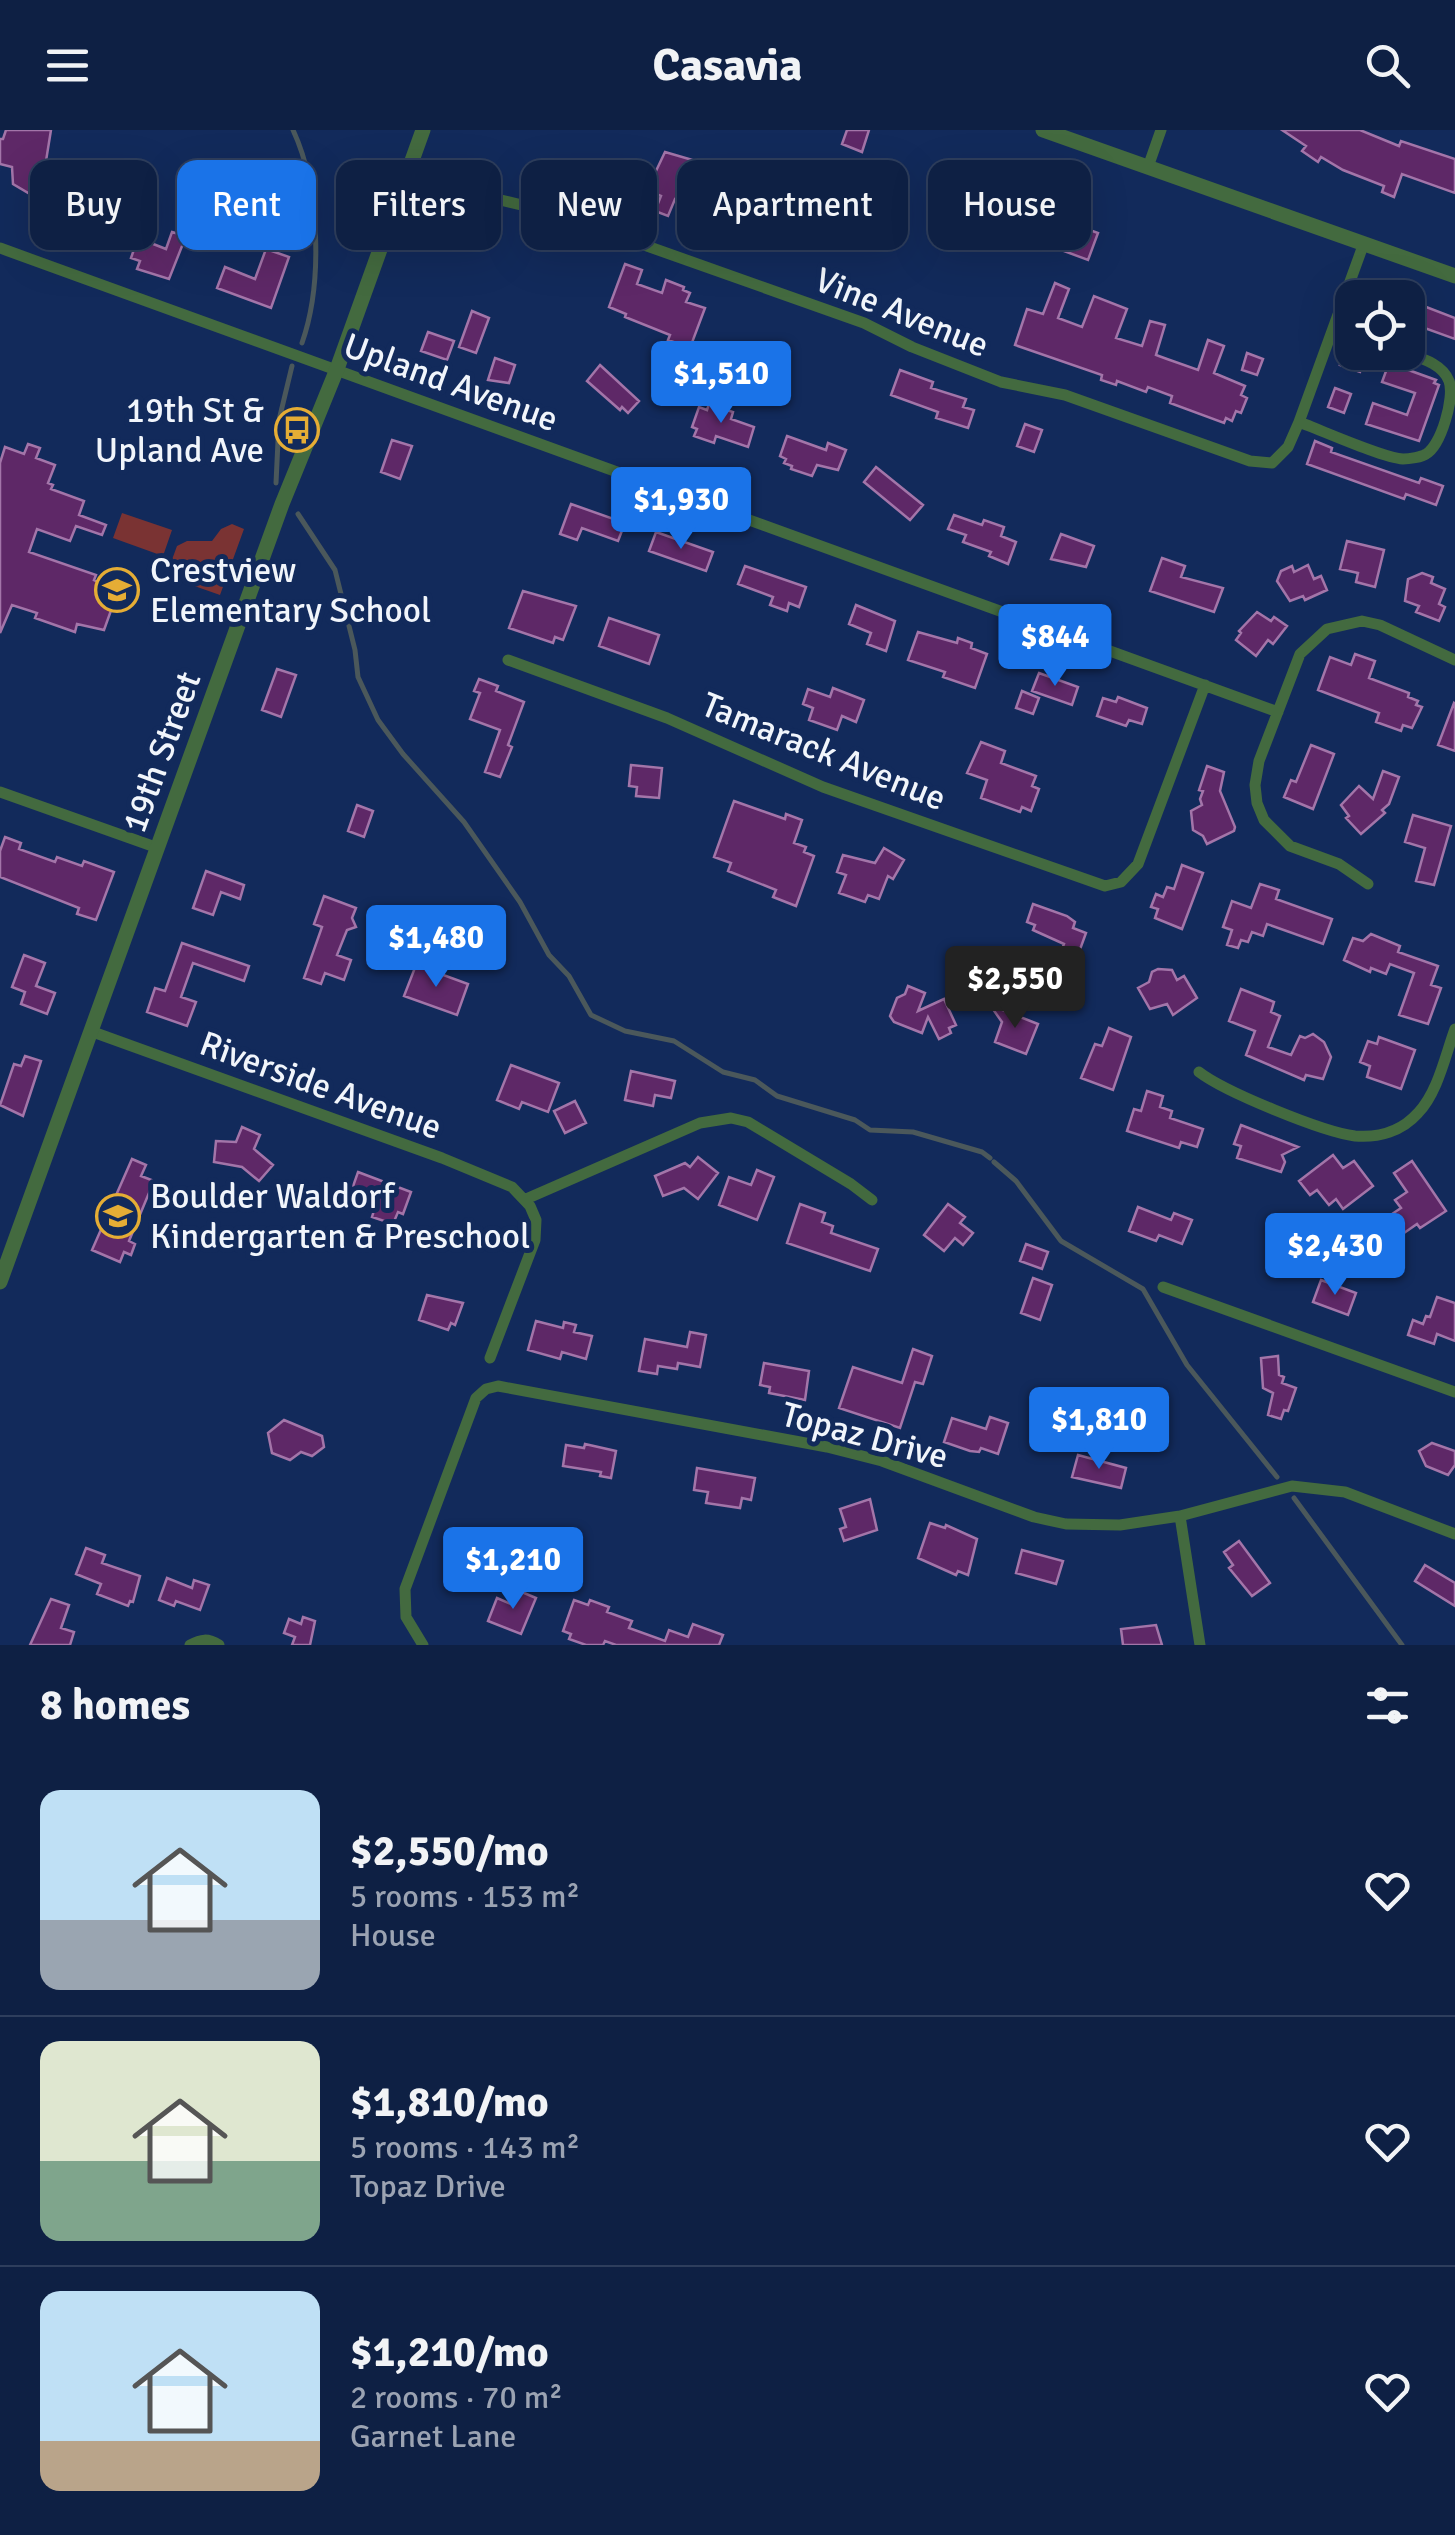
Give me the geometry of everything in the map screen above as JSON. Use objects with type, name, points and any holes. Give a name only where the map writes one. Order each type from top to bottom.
[{"type":"street","name":"19th Street","points":[[413,160],[423,130]]},
{"type":"street","points":[[1043,130],[1455,276]]},
{"type":"street","points":[[1148,167],[1161,130]]},
{"type":"street","name":"Vine Avenue","points":[[501,200],[551,212],[847,317],[1001,382],[1065,395],[1250,461],[1272,463],[1288,447],[1298,422]]},
{"type":"street","points":[[1364,244],[1298,422],[1401,459],[1426,455],[1446,419],[1451,398],[1448,380],[1434,364],[1425,360]]},
{"type":"street","name":"Upland Avenue","points":[[0,248],[1278,712]]},
{"type":"street","name":"19th Street","points":[[0,1282],[282,504],[380,250]]},
{"type":"street","points":[[1368,884],[1339,864],[1290,846],[1264,820],[1255,785],[1260,761],[1300,654],[1327,629],[1344,623],[1380,625],[1455,660]]},
{"type":"street","name":"Tamarack Avenue","points":[[508,660],[667,718],[823,787],[1104,886],[1120,882],[1138,864],[1204,685]]},
{"type":"street","points":[[0,792],[158,848]]},
{"type":"street","points":[[1199,1072],[1234,1093],[1334,1130],[1353,1136],[1376,1136],[1396,1130],[1416,1116],[1428,1100],[1455,1029]]},
{"type":"street","name":"Riverside Avenue","points":[[93,1032],[442,1158],[512,1187],[526,1200]]},
{"type":"street","points":[[490,1358],[535,1240],[536,1220],[526,1200],[700,1122],[731,1118],[748,1122],[872,1200]]},
{"type":"street","points":[[1163,1287],[1455,1392]]},
{"type":"street","name":"Topaz Drive","points":[[422,1645],[406,1618],[406,1589],[476,1398],[486,1389],[498,1386],[827,1447],[882,1461],[1034,1517],[1066,1524],[1109,1525],[1180,1516],[1281,1488],[1319,1487],[1346,1492],[1455,1534]]},
{"type":"street","points":[[1180,1516],[1200,1645]]},
{"type":"street","points":[[190,1645],[200,1640],[212,1640],[219,1645]]},
{"type":"shaded area","points":[[122,513],[172,530],[163,556],[113,538]]},
{"type":"shaded area","points":[[232,524],[244,529],[220,595],[166,576],[177,546],[187,541],[212,541],[221,529]]},
{"type":"building","points":[[6,130],[51,130],[46,160],[30,160],[30,194],[13,184],[12,167],[0,164]]},
{"type":"building","points":[[847,130],[869,130],[862,152],[842,144]]},
{"type":"building","points":[[1282,130],[1360,130],[1399,146],[1401,141],[1455,159],[1455,193],[1402,174],[1394,197],[1382,192],[1384,186],[1321,157],[1318,162],[1302,151],[1306,146]]},
{"type":"building","points":[[665,152],[693,160],[677,160],[677,200],[668,216],[657,212],[661,196],[657,194],[657,169]]},
{"type":"building","points":[[1091,230],[1098,233],[1088,260],[1061,250],[1091,250]]},
{"type":"building","points":[[172,232],[177,233],[177,250],[180,250],[169,279],[137,269],[140,261],[131,258],[134,250],[157,250],[157,245],[166,249]]},
{"type":"building","points":[[266,250],[289,257],[271,308],[217,288],[225,267],[255,279]]},
{"type":"building","points":[[625,264],[642,270],[637,284],[662,293],[666,280],[690,293],[686,302],[705,308],[690,348],[609,307]]},
{"type":"building","points":[[1055,283],[1069,289],[1058,318],[1082,327],[1094,296],[1127,309],[1116,338],[1142,346],[1150,321],[1165,325],[1156,355],[1198,370],[1208,340],[1224,346],[1214,373],[1245,386],[1241,395],[1247,398],[1241,413],[1236,411],[1232,421],[1226,418],[1224,423],[1170,403],[1172,396],[1148,387],[1146,392],[1117,381],[1116,385],[1101,380],[1102,375],[1015,345],[1027,309],[1043,314]]},
{"type":"building","points":[[1425,307],[1455,318],[1455,339],[1425,328]]},
{"type":"building","points":[[472,311],[489,318],[476,353],[459,347]]},
{"type":"building","points":[[428,332],[454,341],[447,360],[421,351]]},
{"type":"building","points":[[1247,353],[1263,359],[1257,375],[1242,370]]},
{"type":"building","points":[[495,358],[515,365],[509,383],[488,380]]},
{"type":"building","points":[[600,365],[639,401],[628,413],[587,381]]},
{"type":"building","points":[[900,370],[933,382],[931,388],[966,399],[963,407],[974,410],[968,428],[936,418],[938,412],[891,395]]},
{"type":"building","points":[[1386,370],[1408,370],[1436,380],[1434,383],[1439,385],[1419,441],[1366,424],[1373,403],[1407,415],[1415,393],[1382,382]]},
{"type":"building","points":[[1335,388],[1351,394],[1344,413],[1328,407]]},
{"type":"building","points":[[709,404],[733,412],[731,419],[754,427],[748,447],[716,436],[714,443],[694,436],[697,429],[692,427],[699,407],[707,410]]},
{"type":"building","points":[[1025,424],[1042,430],[1034,452],[1017,446]]},
{"type":"building","points":[[787,436],[826,450],[828,443],[846,450],[838,470],[817,465],[812,476],[791,469],[780,456]]},
{"type":"building","points":[[392,440],[412,446],[400,479],[381,472]]},
{"type":"building","points":[[1315,441],[1332,448],[1331,452],[1419,483],[1421,478],[1443,486],[1436,505],[1406,494],[1404,499],[1307,464]]},
{"type":"building","points":[[28,444],[40,448],[36,458],[55,465],[48,483],[53,485],[51,489],[84,501],[79,515],[106,525],[102,535],[76,526],[70,541],[37,529],[29,552],[96,575],[94,580],[118,591],[104,630],[77,624],[75,632],[12,605],[0,633],[0,463],[5,447],[24,454]]},
{"type":"building","points":[[876,467],[923,505],[910,520],[864,482]]},
{"type":"building","points":[[571,504],[625,523],[618,541],[582,528],[577,540],[560,534]]},
{"type":"building","points":[[954,515],[982,525],[984,520],[1004,527],[1001,536],[1016,542],[1008,564],[989,556],[991,552],[963,542],[966,535],[948,529]]},
{"type":"building","points":[[656,532],[713,552],[706,571],[649,551]]},
{"type":"building","points":[[1061,534],[1094,546],[1086,567],[1051,559]]},
{"type":"building","points":[[1347,541],[1384,550],[1375,587],[1356,582],[1358,573],[1340,569]]},
{"type":"building","points":[[1162,558],[1185,566],[1181,577],[1223,588],[1214,612],[1150,591]]},
{"type":"building","points":[[1308,565],[1314,579],[1321,576],[1327,590],[1305,600],[1303,596],[1290,601],[1277,581],[1281,571],[1292,566],[1294,572]]},
{"type":"building","points":[[745,566],[806,587],[799,607],[789,603],[787,611],[770,605],[773,597],[738,584]]},
{"type":"building","points":[[1422,573],[1433,577],[1431,583],[1445,589],[1439,604],[1445,607],[1439,621],[1416,612],[1419,606],[1405,601],[1408,579]]},
{"type":"building","points":[[523,591],[576,606],[563,640],[555,637],[553,643],[509,628]]},
{"type":"building","points":[[856,605],[895,621],[886,651],[867,644],[871,633],[849,624]]},
{"type":"building","points":[[1257,612],[1287,626],[1273,644],[1268,640],[1256,656],[1236,640]]},
{"type":"building","points":[[609,618],[659,635],[649,664],[599,646]]},
{"type":"building","points":[[918,632],[957,643],[958,638],[987,654],[975,688],[943,677],[945,672],[908,660]]},
{"type":"building","points":[[1355,654],[1375,661],[1369,678],[1409,693],[1408,697],[1418,701],[1416,705],[1422,707],[1412,728],[1403,725],[1401,731],[1376,722],[1379,713],[1318,690],[1330,657],[1351,665]]},
{"type":"building","points":[[277,669],[296,675],[281,717],[262,710]]},
{"type":"building","points":[[1039,673],[1078,687],[1072,705],[1032,691]]},
{"type":"building","points":[[479,679],[524,702],[500,777],[485,772],[500,730],[470,719],[480,693],[474,691]]},
{"type":"building","points":[[833,688],[864,700],[856,722],[842,716],[837,730],[809,720],[813,708],[803,704],[808,689],[830,697]]},
{"type":"building","points":[[1022,691],[1039,698],[1033,714],[1016,708]]},
{"type":"building","points":[[1118,697],[1147,708],[1142,724],[1129,720],[1126,726],[1097,716],[1103,698],[1116,702]]},
{"type":"building","points":[[1455,704],[1455,751],[1438,745]]},
{"type":"building","points":[[981,742],[1005,751],[1001,763],[1036,776],[1032,786],[1039,789],[1031,811],[1022,807],[1020,812],[981,798],[987,780],[967,773]]},
{"type":"building","points":[[1311,745],[1334,754],[1313,809],[1284,797],[1291,780],[1296,782]]},
{"type":"building","points":[[631,765],[662,768],[659,798],[636,796],[637,787],[629,786]]},
{"type":"building","points":[[1207,766],[1224,772],[1220,791],[1235,827],[1207,844],[1193,830],[1191,811],[1202,805],[1203,791],[1199,790]]},
{"type":"building","points":[[1383,771],[1399,777],[1389,804],[1382,810],[1385,813],[1361,834],[1346,818],[1349,816],[1341,805],[1359,786],[1373,799]]},
{"type":"building","points":[[734,801],[785,819],[786,814],[802,820],[794,843],[806,847],[804,852],[814,856],[796,906],[773,897],[776,890],[728,871],[731,863],[714,857]]},
{"type":"building","points":[[357,805],[373,811],[364,837],[348,831]]},
{"type":"building","points":[[1413,815],[1451,826],[1434,885],[1416,881],[1425,848],[1405,842]]},
{"type":"building","points":[[5,837],[21,843],[19,849],[55,862],[57,857],[82,866],[84,861],[114,872],[96,920],[77,914],[79,908],[0,877],[0,851]]},
{"type":"building","points":[[884,848],[904,860],[893,879],[888,876],[879,899],[868,895],[865,902],[839,893],[846,875],[837,872],[843,855],[875,863]]},
{"type":"building","points":[[1182,865],[1203,873],[1182,929],[1155,918],[1158,909],[1151,907],[1156,894],[1163,897],[1167,887],[1174,889]]},
{"type":"building","points":[[206,871],[244,885],[240,899],[221,892],[213,915],[193,908]]},
{"type":"building","points":[[1260,884],[1279,890],[1276,899],[1332,919],[1323,944],[1267,924],[1263,936],[1252,932],[1248,942],[1241,940],[1238,948],[1227,945],[1232,930],[1223,927],[1232,901],[1251,908]]},
{"type":"building","points":[[324,896],[356,908],[352,918],[356,927],[347,930],[337,955],[351,960],[344,980],[325,973],[321,984],[304,978],[322,927],[314,924]]},
{"type":"building","points":[[1033,904],[1067,916],[1075,922],[1073,928],[1086,933],[1078,955],[1033,930],[1035,925],[1027,922]]},
{"type":"building","points":[[1371,934],[1400,946],[1398,952],[1438,966],[1431,985],[1441,988],[1428,1024],[1399,1015],[1414,973],[1390,964],[1386,974],[1371,968],[1370,972],[1344,960],[1353,938],[1363,941]]},
{"type":"building","points":[[182,943],[249,966],[244,981],[193,963],[181,997],[196,1002],[187,1026],[147,1012],[155,988],[165,991]]},
{"type":"building","points":[[24,955],[45,963],[36,986],[55,993],[47,1014],[21,1004],[25,992],[12,987]]},
{"type":"building","points":[[416,965],[468,984],[457,1015],[404,996]]},
{"type":"building","points":[[1172,970],[1177,980],[1184,976],[1197,998],[1173,1015],[1167,1004],[1150,1009],[1138,988],[1149,982],[1152,972]]},
{"type":"building","points":[[908,986],[925,993],[918,1011],[944,999],[956,1025],[949,1028],[951,1033],[939,1039],[928,1017],[922,1033],[894,1022],[890,1016],[897,998],[905,994]]},
{"type":"building","points":[[1241,989],[1274,1002],[1271,1012],[1280,1016],[1268,1047],[1291,1055],[1300,1036],[1313,1034],[1324,1042],[1331,1057],[1323,1079],[1306,1075],[1304,1080],[1246,1055],[1255,1031],[1229,1021]]},
{"type":"building","points":[[990,1005],[1038,1024],[1026,1054],[995,1042],[1002,1022]]},
{"type":"building","points":[[1109,1028],[1131,1037],[1113,1090],[1081,1078],[1095,1044],[1102,1046]]},
{"type":"building","points":[[1379,1037],[1415,1050],[1401,1089],[1367,1077],[1370,1066],[1360,1062],[1368,1041],[1377,1044]]},
{"type":"building","points":[[25,1056],[41,1061],[23,1116],[0,1105],[14,1064],[21,1066]]},
{"type":"building","points":[[511,1065],[559,1083],[548,1112],[522,1102],[519,1109],[497,1100]]},
{"type":"building","points":[[631,1071],[675,1081],[671,1098],[655,1095],[653,1106],[625,1100]]},
{"type":"building","points":[[1147,1091],[1163,1096],[1160,1107],[1172,1111],[1170,1118],[1203,1129],[1197,1147],[1181,1142],[1179,1148],[1127,1131],[1134,1109],[1141,1111]]},
{"type":"building","points":[[575,1101],[586,1123],[565,1133],[554,1111]]},
{"type":"building","points":[[1241,1125],[1298,1147],[1282,1155],[1285,1162],[1281,1172],[1237,1158],[1241,1146],[1234,1144]]},
{"type":"building","points":[[242,1127],[260,1135],[254,1149],[273,1165],[259,1181],[242,1167],[214,1162],[216,1141],[236,1142]]},
{"type":"building","points":[[1333,1155],[1343,1168],[1354,1161],[1373,1186],[1343,1209],[1336,1199],[1329,1205],[1317,1190],[1310,1195],[1299,1181]]},
{"type":"building","points":[[698,1157],[718,1173],[698,1199],[684,1188],[663,1196],[655,1176],[685,1163],[690,1167]]},
{"type":"building","points":[[132,1159],[146,1165],[141,1176],[154,1181],[129,1241],[135,1244],[131,1255],[124,1252],[120,1262],[92,1250]]},
{"type":"building","points":[[1412,1161],[1446,1211],[1404,1233],[1392,1214],[1401,1208],[1395,1200],[1407,1192],[1394,1173]]},
{"type":"building","points":[[757,1170],[774,1177],[757,1220],[719,1205],[729,1177],[751,1185]]},
{"type":"building","points":[[358,1172],[411,1192],[403,1214],[398,1212],[393,1224],[372,1217],[376,1204],[350,1195]]},
{"type":"building","points":[[800,1204],[825,1213],[822,1222],[833,1226],[831,1233],[878,1249],[870,1271],[787,1243]]},
{"type":"building","points":[[948,1204],[965,1217],[960,1223],[973,1233],[963,1245],[955,1238],[944,1251],[924,1235]]},
{"type":"building","points":[[1138,1207],[1171,1220],[1174,1213],[1192,1220],[1182,1244],[1159,1235],[1156,1241],[1129,1231]]},
{"type":"building","points":[[1026,1244],[1048,1252],[1042,1269],[1020,1261]]},
{"type":"building","points":[[1033,1278],[1052,1285],[1040,1320],[1021,1313]]},
{"type":"building","points":[[1321,1280],[1356,1293],[1348,1315],[1313,1302]]},
{"type":"building","points":[[427,1295],[463,1303],[455,1325],[451,1323],[448,1330],[419,1320]]},
{"type":"building","points":[[1437,1297],[1455,1303],[1455,1341],[1437,1334],[1434,1344],[1408,1335],[1413,1320],[1423,1324],[1426,1316],[1430,1317]]},
{"type":"building","points":[[536,1321],[563,1328],[564,1322],[576,1325],[574,1332],[592,1336],[586,1359],[562,1352],[560,1359],[528,1350]]},
{"type":"building","points":[[690,1332],[706,1335],[700,1367],[678,1363],[677,1369],[658,1366],[657,1374],[639,1371],[645,1339],[687,1347]]},
{"type":"building","points":[[913,1349],[932,1356],[923,1384],[915,1382],[900,1428],[839,1408],[853,1367],[902,1383]]},
{"type":"building","points":[[1278,1356],[1282,1383],[1296,1388],[1281,1419],[1268,1415],[1273,1393],[1263,1388],[1261,1358]]},
{"type":"building","points":[[764,1363],[809,1371],[805,1400],[769,1393],[770,1387],[760,1385]]},
{"type":"building","points":[[990,1417],[1008,1423],[998,1454],[981,1448],[979,1452],[970,1451],[944,1442],[952,1418],[986,1429]]},
{"type":"building","points":[[284,1420],[322,1436],[324,1447],[312,1456],[301,1452],[290,1460],[272,1453],[268,1433]]},
{"type":"building","points":[[1432,1443],[1455,1451],[1455,1465],[1448,1475],[1426,1466],[1419,1451]]},
{"type":"building","points":[[585,1444],[616,1451],[611,1478],[600,1476],[601,1472],[563,1466],[566,1445],[584,1448]]},
{"type":"building","points":[[1078,1455],[1126,1468],[1121,1488],[1072,1477]]},
{"type":"building","points":[[697,1468],[755,1478],[751,1500],[742,1498],[740,1508],[706,1503],[708,1492],[694,1490]]},
{"type":"building","points":[[870,1499],[877,1530],[844,1541],[840,1529],[846,1527],[840,1509]]},
{"type":"building","points":[[930,1523],[945,1528],[946,1525],[977,1539],[968,1575],[958,1571],[956,1575],[918,1558]]},
{"type":"building","points":[[1239,1541],[1270,1583],[1252,1596],[1229,1568],[1233,1565],[1224,1552]]},
{"type":"building","points":[[86,1548],[105,1555],[102,1563],[140,1576],[133,1602],[128,1606],[97,1594],[101,1584],[76,1574]]},
{"type":"building","points":[[1022,1550],[1063,1561],[1056,1584],[1016,1573]]},
{"type":"building","points":[[1425,1565],[1455,1583],[1455,1606],[1415,1581]]},
{"type":"building","points":[[167,1578],[192,1588],[194,1580],[209,1585],[200,1610],[176,1601],[174,1606],[159,1600]]},
{"type":"building","points":[[517,1590],[536,1598],[521,1634],[488,1621],[497,1598],[511,1604]]},
{"type":"building","points":[[51,1599],[69,1605],[61,1628],[74,1632],[70,1645],[30,1645]]},
{"type":"building","points":[[574,1600],[588,1605],[590,1600],[609,1607],[607,1612],[632,1621],[629,1628],[665,1641],[669,1630],[688,1637],[693,1624],[723,1635],[719,1645],[616,1645],[605,1641],[603,1645],[586,1645],[569,1639],[571,1634],[563,1631]]},
{"type":"building","points":[[303,1617],[315,1621],[310,1645],[292,1645],[295,1637],[284,1633],[289,1619],[301,1624]]},
{"type":"building","points":[[1156,1625],[1162,1645],[1123,1645],[1121,1629]]},
{"type":"waterway","points":[[293,130],[309,179],[316,236],[313,293],[302,343]]},
{"type":"waterway","points":[[276,483],[279,420],[292,366]]},
{"type":"waterway","points":[[298,514],[335,570],[358,677],[378,720],[464,822],[520,902],[549,955],[569,976],[591,1015],[625,1031],[674,1041],[723,1072],[755,1080],[777,1096],[855,1120],[870,1130],[913,1132],[982,1152],[990,1158]]},
{"type":"waterway","points":[[994,1162],[1016,1181],[1061,1241],[1143,1289],[1187,1365],[1277,1477]]},
{"type":"waterway","points":[[1294,1498],[1402,1645]]},
{"type":"place","name":"19th St & Upland Ave","points":[[297,430]]},
{"type":"place","name":"Crestview Elementary School","points":[[117,590]]},
{"type":"place","name":"Boulder Waldorf Kindergarten & Preschool","points":[[118,1216]]}]
